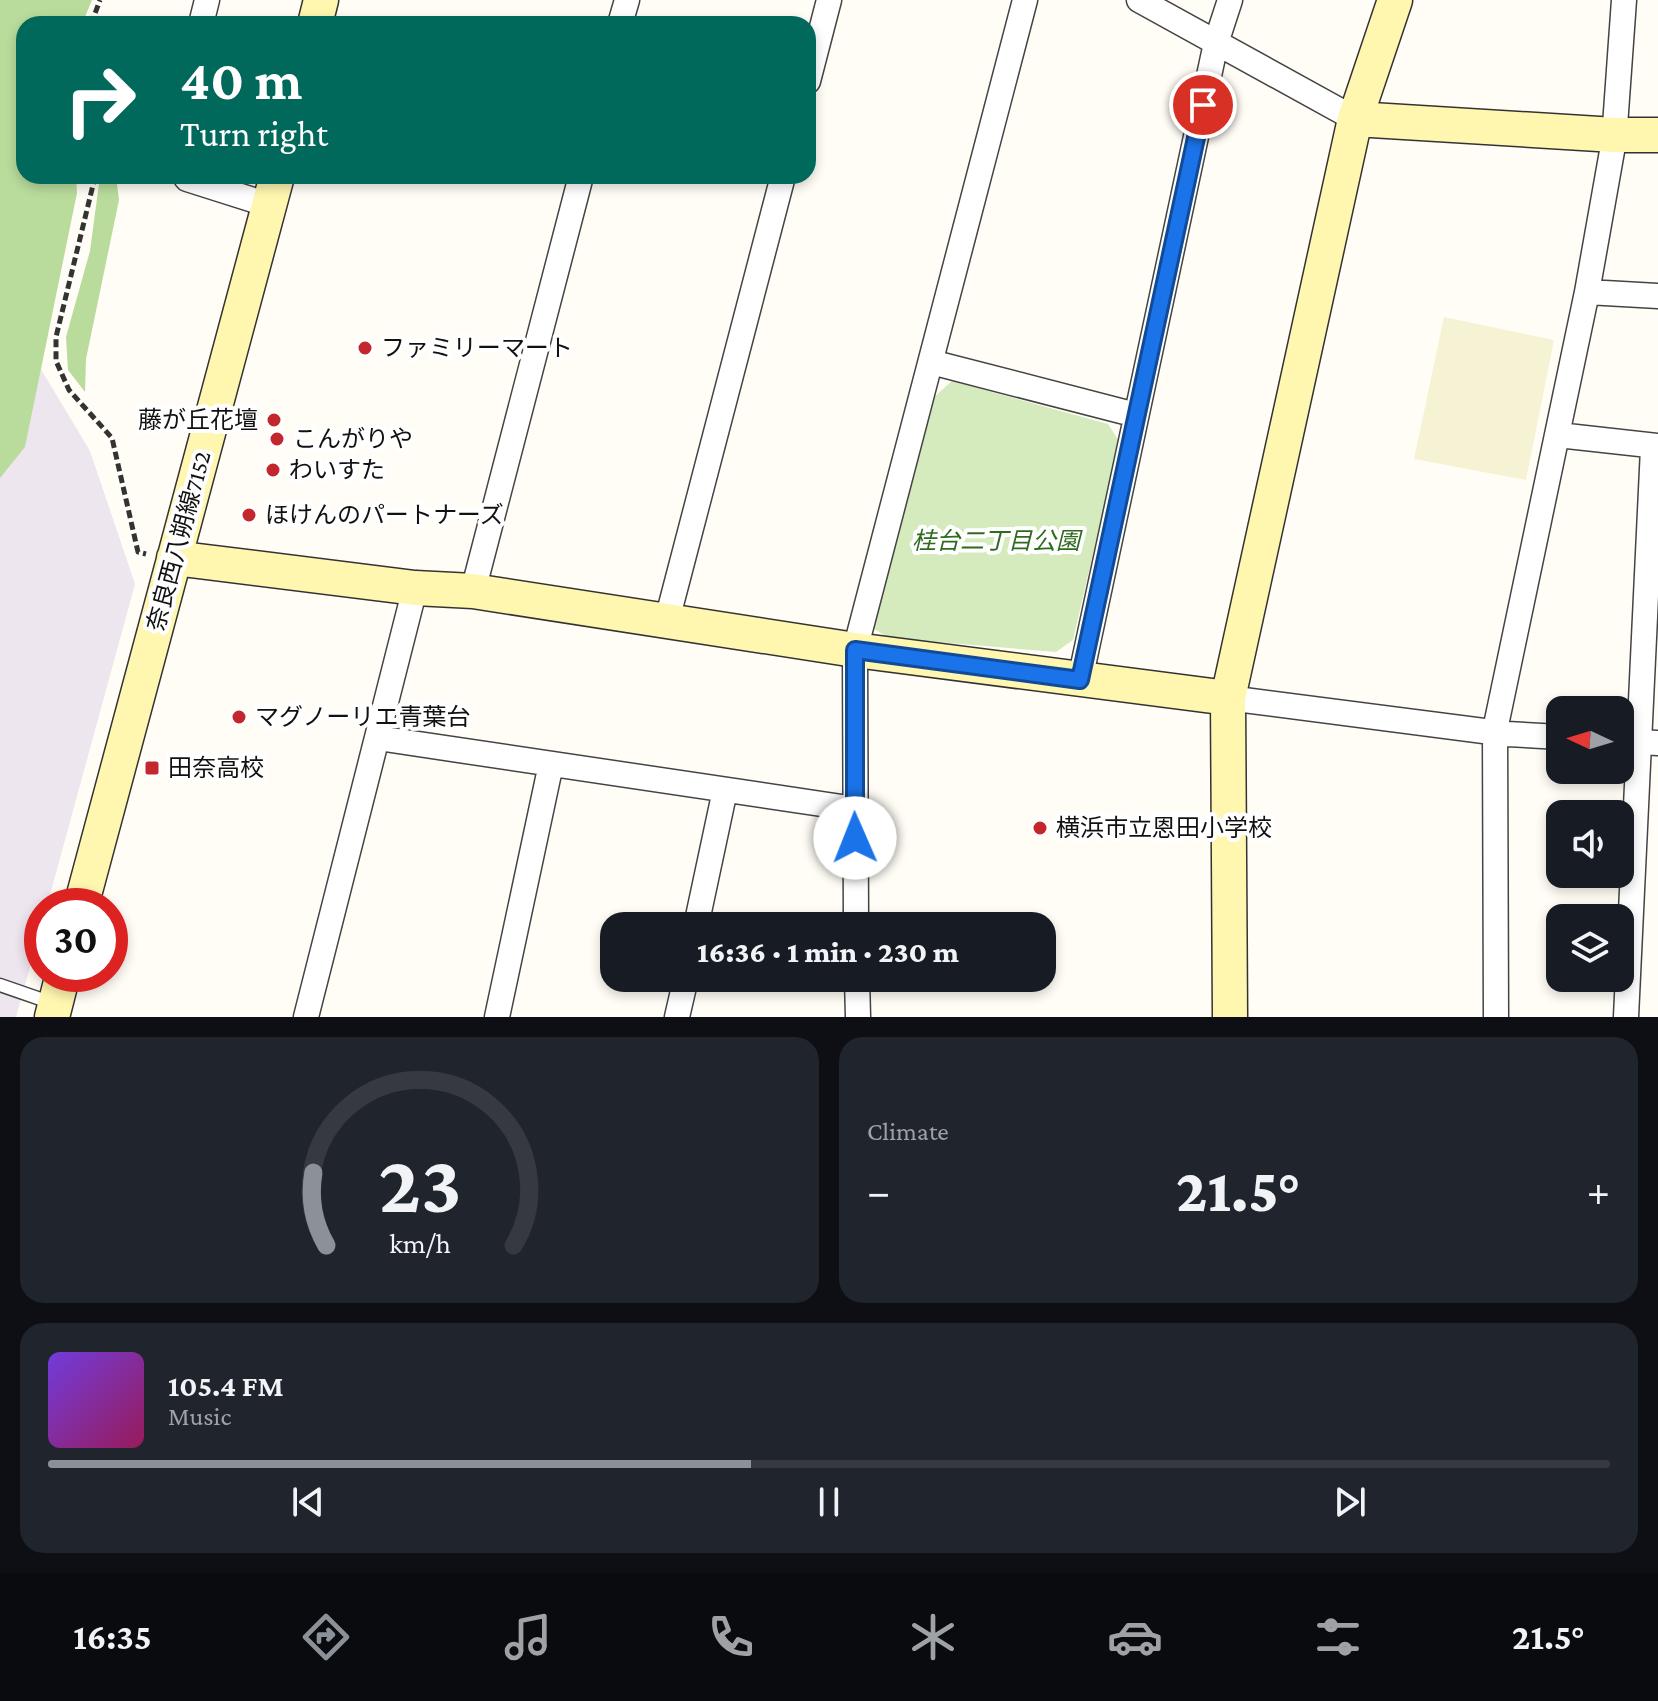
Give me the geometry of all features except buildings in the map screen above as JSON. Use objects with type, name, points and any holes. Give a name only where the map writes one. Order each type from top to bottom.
[{"type":"street","points":[[816,50],[829,0]]},
{"type":"street","points":[[856,912],[855,650],[1025,0]]},
{"type":"street","points":[[1139,0],[1355,119],[1658,135]]},
{"type":"street","points":[[1080,680],[1216,43],[1230,0]]},
{"type":"street","points":[[1230,1017],[1228,698],[1355,119],[1395,0]]},
{"type":"street","points":[[1496,1017],[1495,730],[1587,292],[1615,135],[1624,0]]},
{"type":"street","points":[[226,184],[273,190]]},
{"type":"street","points":[[473,591],[579,184]]},
{"type":"street","points":[[667,620],[781,184]]},
{"type":"street","name":"奈良西八朔線7152","points":[[85,888],[161,556],[273,190]]},
{"type":"street","points":[[1587,292],[1658,296]]},
{"type":"street","points":[[931,362],[1136,415]]},
{"type":"street","points":[[1558,435],[1655,447],[1626,1017]]},
{"type":"street","points":[[161,556],[415,588],[473,591],[855,650],[1546,735]]},
{"type":"street","points":[[314,1015],[415,588]]},
{"type":"street","points":[[378,738],[855,809]]},
{"type":"street","points":[[497,1017],[551,764]]},
{"type":"street","points":[[699,912],[725,790]]},
{"type":"street","points":[[677,1017],[683,992]]},
{"type":"street","points":[[857,992],[858,1017]]},
{"type":"lane","points":[[0,985],[57,998]]},
{"type":"path","points":[[93,184],[56,337],[56,361],[69,390],[112,438],[138,552],[161,556]]},
{"type":"shaded area","points":[[0,301],[90,451],[135,584],[52,888],[24,888],[24,988],[16,1017],[0,1017]]},
{"type":"shaded area","points":[[1444,317],[1554,340],[1526,480],[1414,459]]},
{"type":"green space","points":[[0,0],[92,0],[85,16],[16,16],[16,184],[76,184],[77,193],[25,447],[0,478]]},
{"type":"green space","points":[[99,184],[117,184],[119,200],[86,359],[85,392],[68,370],[66,337],[90,251]]},
{"type":"green space","name":"桂台二丁目公園","points":[[952,381],[1108,424],[1119,441],[1073,640],[1056,652],[889,638],[871,627],[934,397]]},
{"type":"place","name":"ファミリーマート","points":[[365,348]]},
{"type":"place","name":"藤が丘花壇","points":[[274,420]]},
{"type":"place","name":"こんがりや","points":[[277,439]]},
{"type":"place","name":"わいすた","points":[[273,470]]},
{"type":"place","name":"ほけんのパートナーズ","points":[[249,515]]},
{"type":"place","name":"マグノーリエ青葉台","points":[[239,717]]},
{"type":"place","name":"田奈高校","points":[[152,768]]},
{"type":"place","name":"横浜市立恩田小学校","points":[[1040,828]]},
{"type":"route","points":[[855,838],[855,650],[1080,680],[1203,105]]}]
